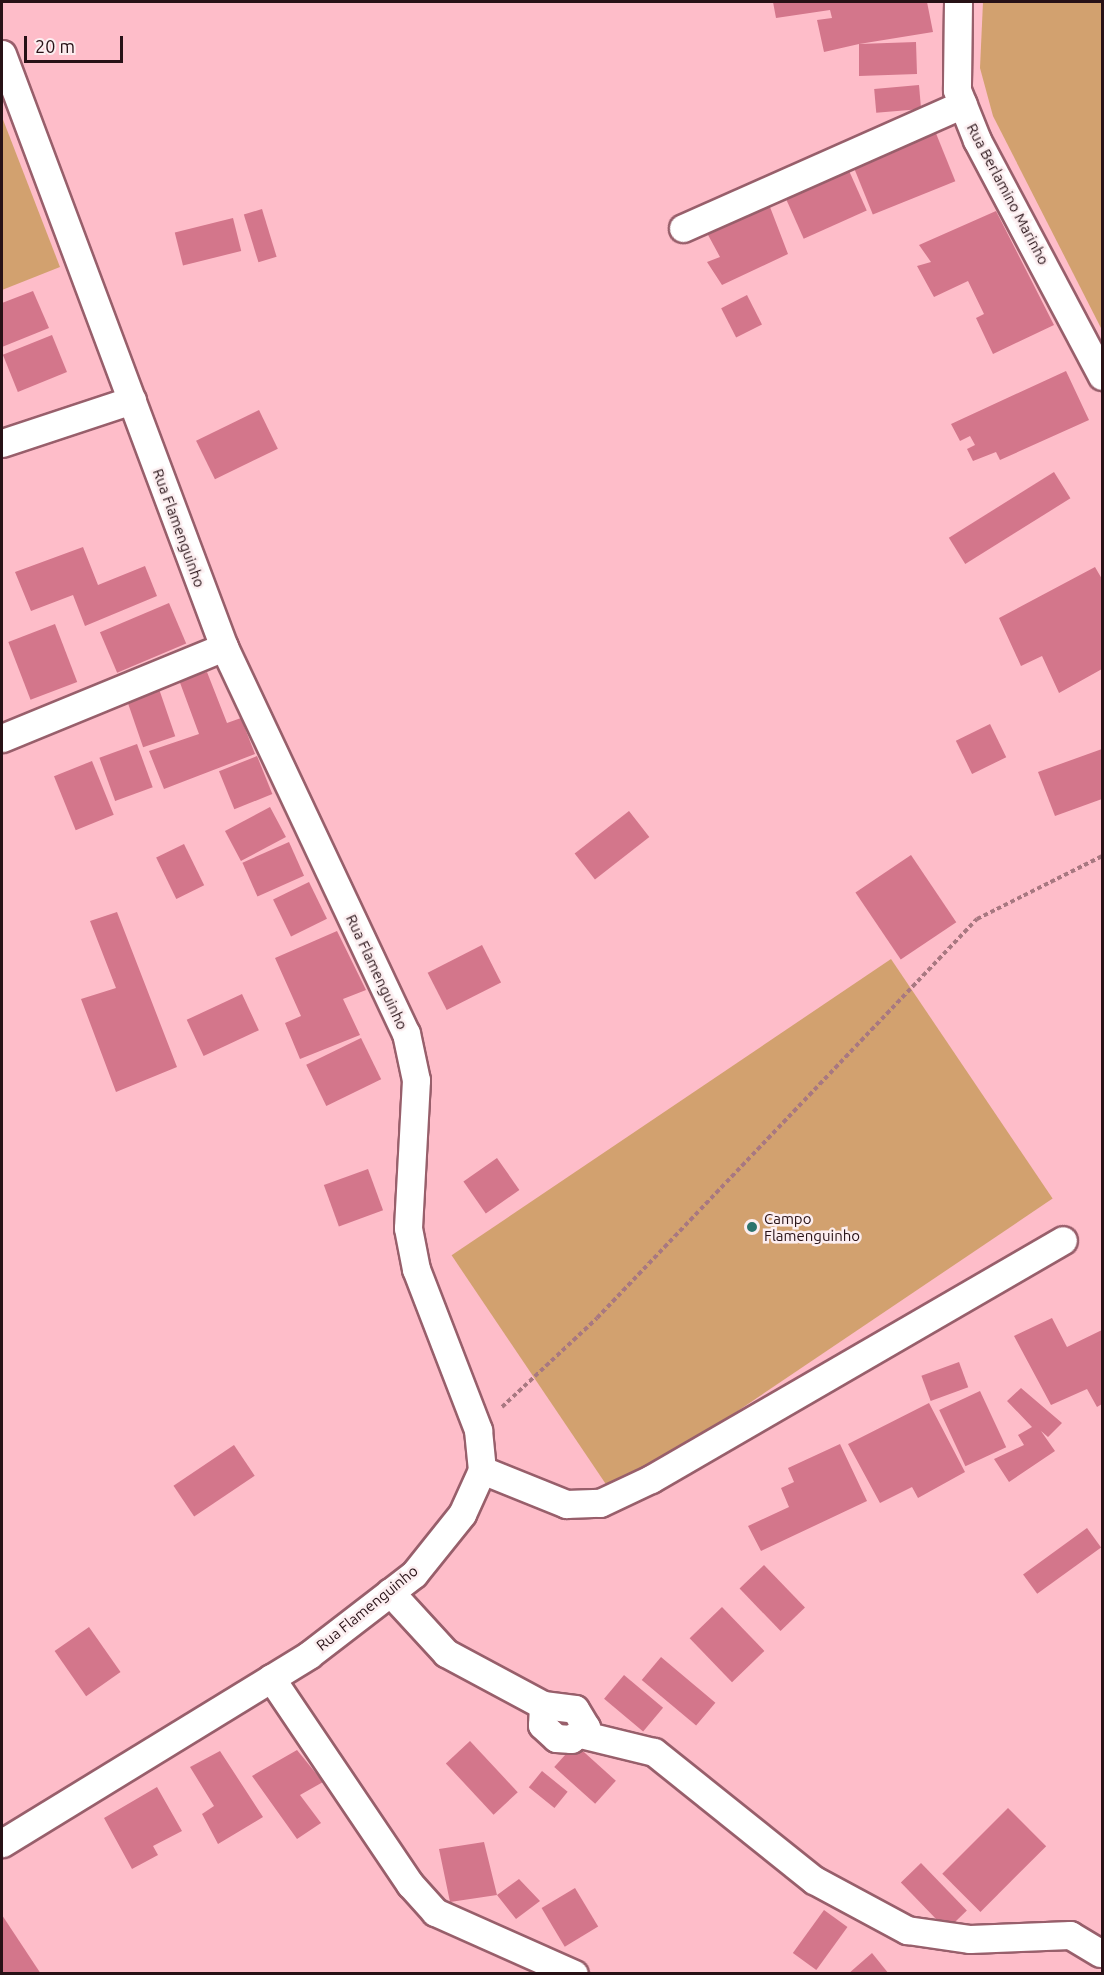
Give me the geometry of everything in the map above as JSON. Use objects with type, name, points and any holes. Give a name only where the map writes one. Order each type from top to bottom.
[{"type":"street","name":"Rua Berlamino Marinho","points":[[958,2],[956,78],[963,104],[1102,376]]},
{"type":"street","name":"Rua Flamenguinho","points":[[2,54],[224,647],[406,1033],[416,1080],[408,1228],[414,1259],[478,1430],[482,1470],[462,1514],[414,1574],[271,1678],[2,1843]]},
{"type":"street","points":[[683,228],[963,104]]},
{"type":"street","points":[[2,443],[132,400]]},
{"type":"street","points":[[2,738],[224,647]]},
{"type":"street","points":[[482,1470],[566,1504],[600,1503],[651,1479],[1063,1240]]},
{"type":"street","points":[[390,1592],[446,1653],[543,1705],[575,1709],[586,1727],[580,1734],[654,1752],[814,1880],[907,1930],[970,1939],[1070,1935],[1100,1956]]},
{"type":"street","points":[[271,1678],[410,1884],[435,1912],[574,1974]]},
{"type":"path","points":[[478,1430],[597,1318],[977,919],[1102,856]]},
{"type":"shaded area","points":[[983,2],[1102,2],[1102,330],[993,116],[980,68]]},
{"type":"shaded area","points":[[2,117],[60,267],[2,290]]},
{"type":"shaded area","name":"Campo Flamenguinho","points":[[891,959],[1053,1199],[613,1495],[452,1255]]},
{"type":"building","points":[[773,2],[927,2],[933,32],[824,52],[817,20],[832,18],[830,10],[776,18]]},
{"type":"building","points":[[916,42],[917,74],[859,76],[859,44]]},
{"type":"building","points":[[919,85],[921,109],[876,113],[874,89]]},
{"type":"building","points":[[931,121],[955,181],[873,215],[848,154]]},
{"type":"building","points":[[846,164],[867,211],[804,239],[783,192]]},
{"type":"building","points":[[770,207],[788,254],[722,285],[707,262],[720,257],[707,233]]},
{"type":"building","points":[[262,209],[277,257],[258,262],[244,215]]},
{"type":"building","points":[[996,211],[1054,325],[993,354],[976,318],[984,314],[968,281],[934,297],[917,266],[931,262],[919,245]]},
{"type":"building","points":[[233,218],[241,251],[183,266],[175,233]]},
{"type":"building","points":[[33,291],[49,328],[2,347],[2,303]]},
{"type":"building","points":[[747,295],[762,324],[736,338],[721,308]]},
{"type":"building","points":[[52,335],[67,372],[18,392],[3,355]]},
{"type":"building","points":[[1066,371],[1089,420],[1000,460],[996,452],[973,461],[967,449],[975,445],[970,436],[960,441],[951,424]]},
{"type":"building","points":[[259,410],[278,449],[215,479],[196,441]]},
{"type":"building","points":[[1054,472],[1070,498],[965,564],[949,538]]},
{"type":"building","points":[[83,547],[98,585],[145,566],[157,596],[85,626],[73,595],[31,611],[15,572]]},
{"type":"building","points":[[1095,567],[1102,579],[1102,669],[1059,693],[1042,656],[1021,666],[999,618]]},
{"type":"building","points":[[169,603],[186,644],[117,673],[100,632]]},
{"type":"building","points":[[55,624],[77,682],[31,700],[8,642]]},
{"type":"building","points":[[207,672],[227,723],[241,718],[255,754],[164,789],[149,751],[199,734],[179,680]]},
{"type":"building","points":[[159,689],[175,736],[143,747],[127,700]]},
{"type":"building","points":[[990,724],[1006,757],[972,774],[956,741]]},
{"type":"building","points":[[137,744],[153,787],[115,801],[99,758]]},
{"type":"building","points":[[1102,749],[1102,799],[1055,816],[1038,772]]},
{"type":"building","points":[[257,756],[272,794],[234,809],[219,771]]},
{"type":"building","points":[[92,761],[114,815],[76,830],[54,776]]},
{"type":"building","points":[[270,807],[286,837],[241,861],[225,831]]},
{"type":"building","points":[[629,811],[649,837],[595,879],[575,853]]},
{"type":"building","points":[[289,842],[304,876],[257,897],[242,863]]},
{"type":"building","points":[[184,844],[204,885],[176,899],[156,858]]},
{"type":"building","points":[[911,855],[956,922],[901,960],[855,892]]},
{"type":"building","points":[[309,882],[327,919],[291,936],[273,900]]},
{"type":"building","points":[[117,912],[177,1067],[116,1092],[81,999],[116,988],[90,921]]},
{"type":"building","points":[[337,931],[366,990],[343,999],[360,1035],[300,1059],[285,1023],[301,1016],[275,958]]},
{"type":"building","points":[[482,945],[501,982],[447,1010],[428,973]]},
{"type":"building","points":[[242,994],[259,1030],[204,1056],[187,1020]]},
{"type":"building","points":[[361,1038],[381,1079],[326,1106],[306,1065]]},
{"type":"building","points":[[497,1158],[519,1190],[486,1213],[463,1182]]},
{"type":"building","points":[[368,1169],[383,1210],[339,1226],[324,1185]]},
{"type":"building","points":[[1052,1318],[1067,1347],[1102,1330],[1102,1404],[1097,1407],[1087,1389],[1051,1405],[1014,1336]]},
{"type":"building","points":[[959,1362],[968,1387],[931,1401],[921,1376]]},
{"type":"building","points":[[1021,1388],[1062,1423],[1048,1437],[1041,1431],[1055,1451],[1009,1482],[994,1459],[1024,1445],[1018,1435],[1032,1427],[1007,1401]]},
{"type":"building","points":[[980,1391],[1006,1447],[965,1466],[939,1410]]},
{"type":"building","points":[[929,1403],[965,1472],[918,1498],[912,1487],[880,1503],[848,1444]]},
{"type":"building","points":[[840,1444],[867,1501],[761,1551],[748,1526],[789,1507],[781,1488],[794,1482],[788,1468]]},
{"type":"building","points":[[234,1445],[255,1476],[194,1516],[173,1486]]},
{"type":"building","points":[[1087,1528],[1101,1547],[1037,1594],[1023,1574]]},
{"type":"building","points":[[764,1565],[805,1607],[781,1631],[740,1589]]},
{"type":"building","points":[[722,1607],[764,1651],[732,1682],[690,1638]]},
{"type":"building","points":[[89,1627],[121,1672],[86,1696],[55,1651]]},
{"type":"building","points":[[661,1657],[715,1703],[696,1726],[642,1680]]},
{"type":"building","points":[[624,1675],[663,1708],[643,1732],[604,1699]]},
{"type":"building","points":[[470,1741],[518,1792],[494,1815],[446,1764]]},
{"type":"building","points":[[575,1744],[616,1781],[595,1804],[554,1767]]},
{"type":"building","points":[[297,1750],[323,1782],[300,1795],[321,1823],[297,1839],[252,1776]]},
{"type":"building","points":[[220,1751],[263,1817],[218,1844],[202,1814],[214,1806],[190,1767]]},
{"type":"building","points":[[542,1771],[568,1792],[554,1808],[529,1787]]},
{"type":"building","points":[[157,1787],[182,1831],[153,1846],[158,1855],[132,1869],[104,1818]]},
{"type":"building","points":[[1008,1808],[1046,1846],[980,1912],[942,1874]]},
{"type":"building","points":[[484,1842],[497,1895],[450,1902],[439,1849]]},
{"type":"building","points":[[921,1863],[967,1910],[947,1930],[901,1882]]},
{"type":"building","points":[[519,1879],[540,1901],[516,1919],[497,1895]]},
{"type":"building","points":[[575,1888],[598,1927],[565,1947],[542,1908]]},
{"type":"building","points":[[824,1910],[847,1927],[816,1970],[793,1953]]},
{"type":"building","points":[[2,1915],[41,1974],[2,1974]]},
{"type":"building","points":[[872,1953],[889,1974],[848,1974]]},
{"type":"place","name":"Campo Flamenguinho","points":[[752,1227]]}]
